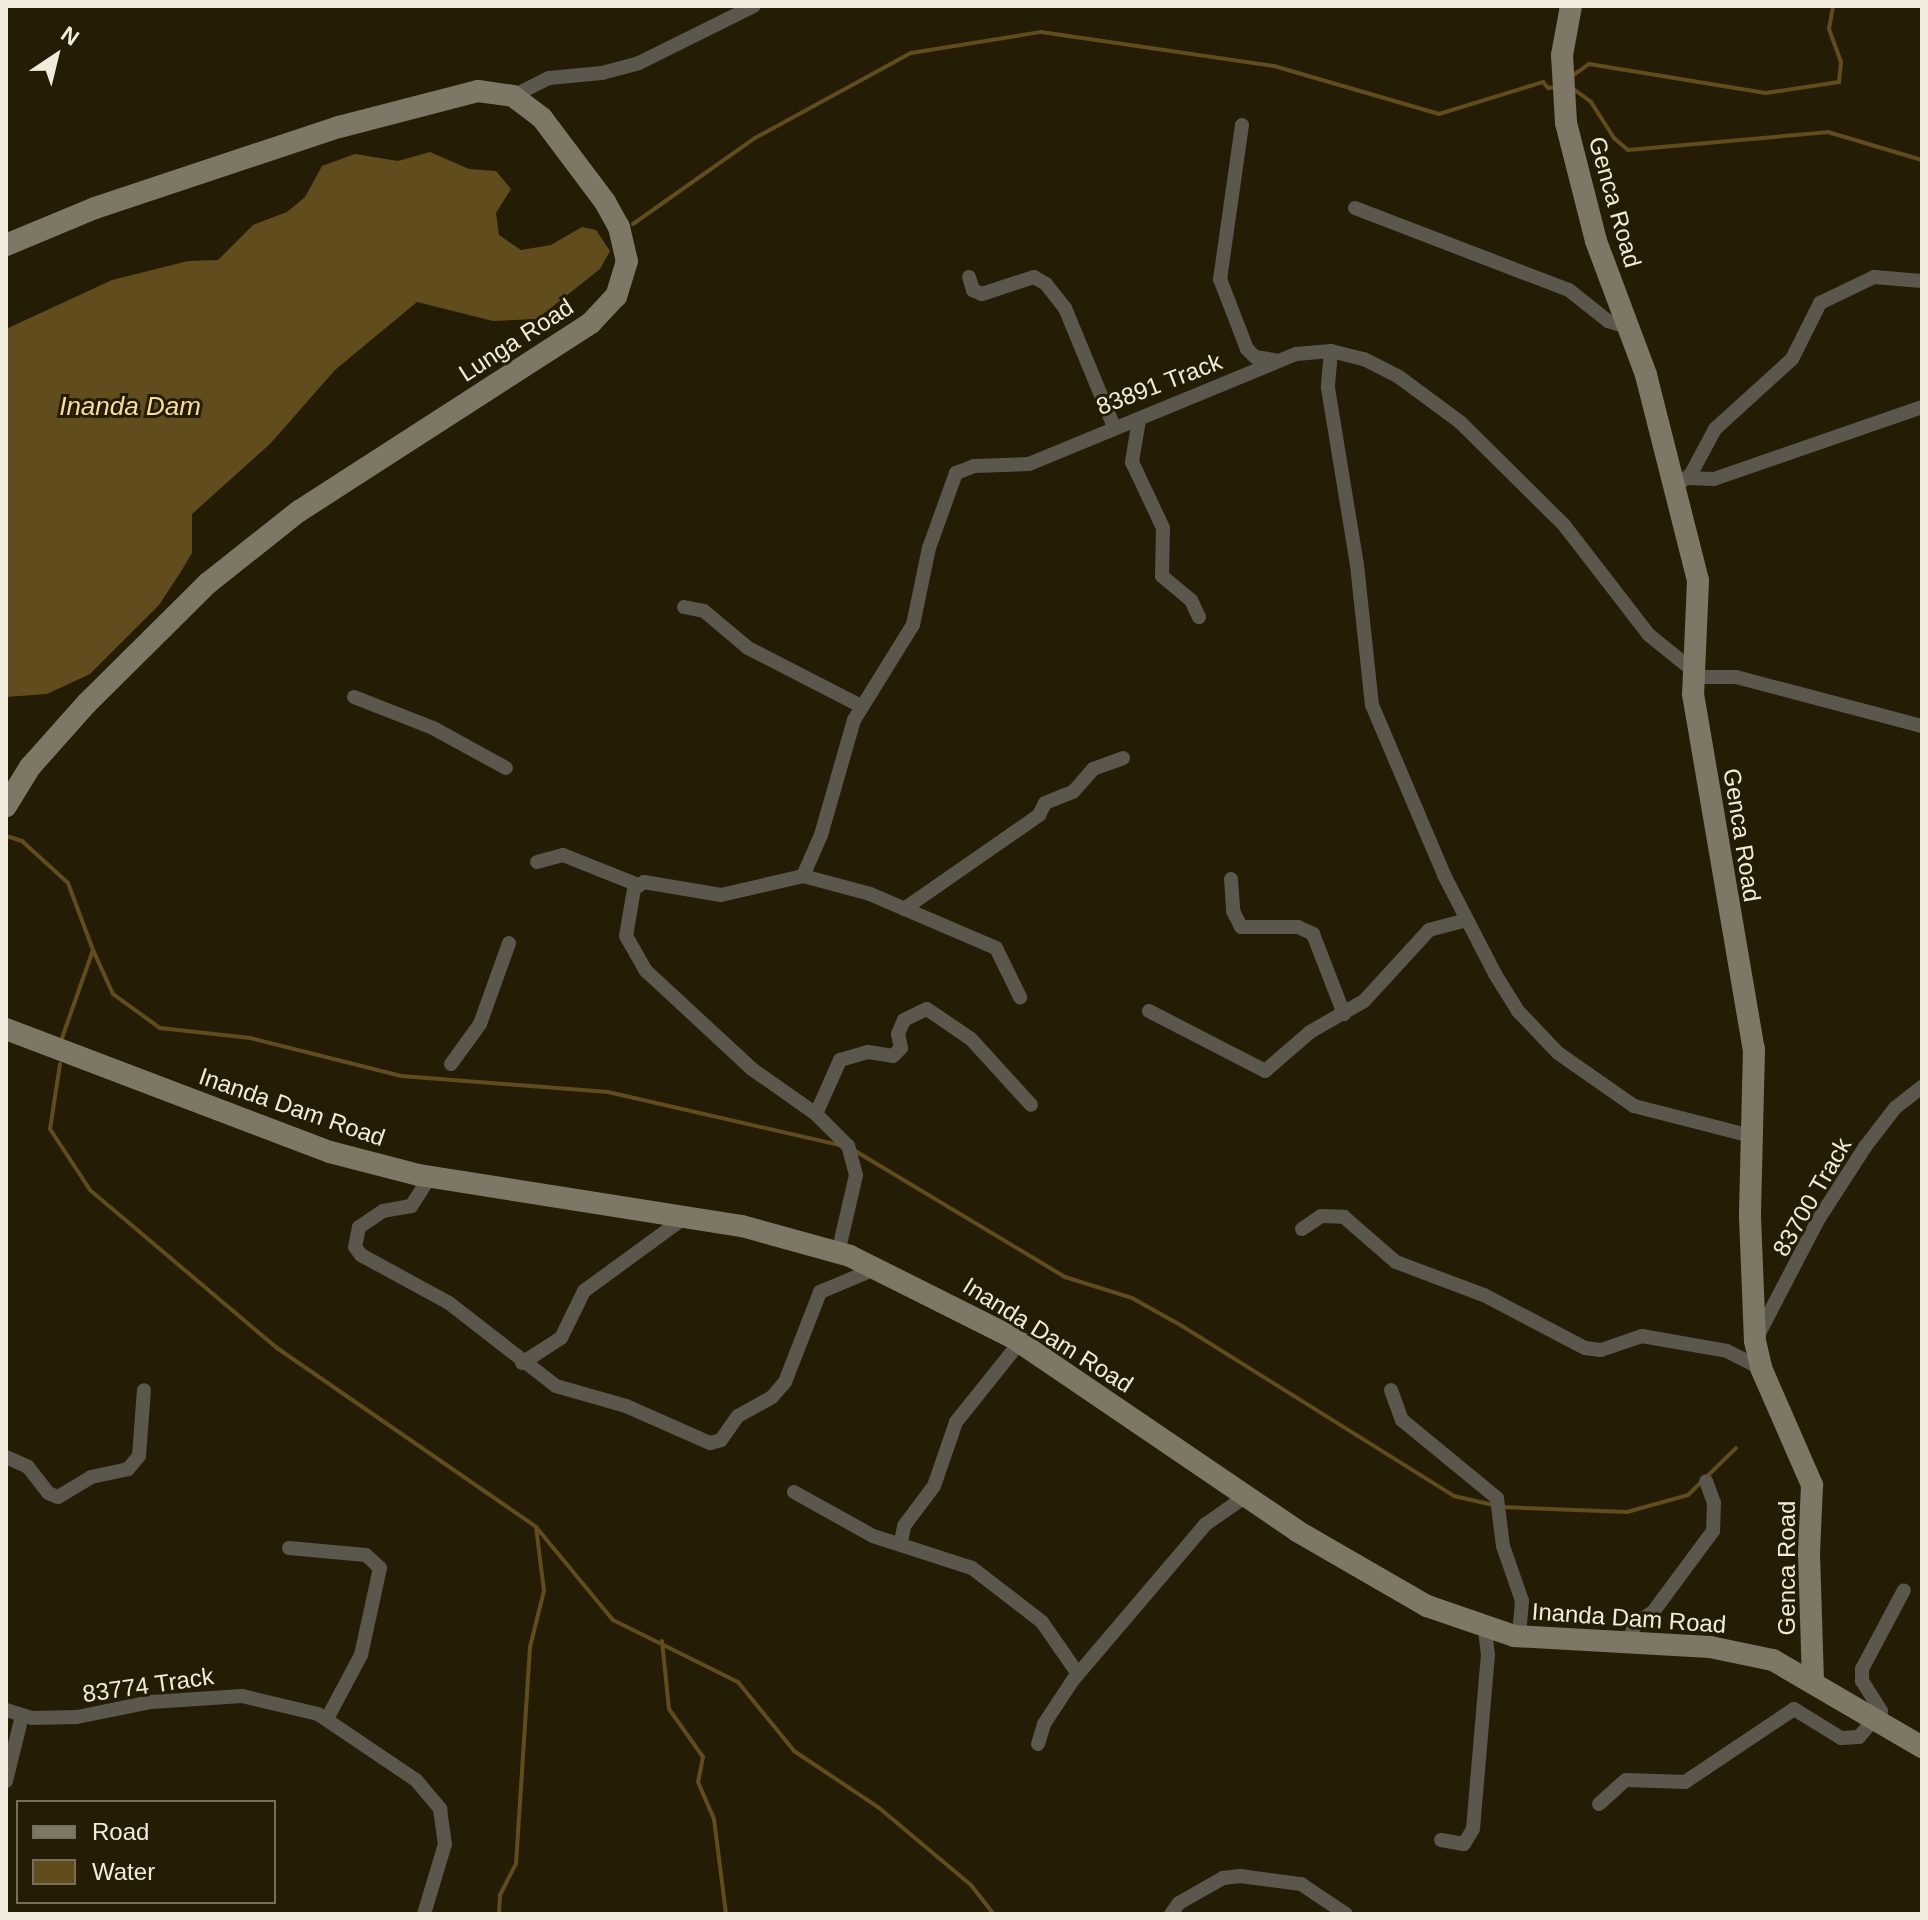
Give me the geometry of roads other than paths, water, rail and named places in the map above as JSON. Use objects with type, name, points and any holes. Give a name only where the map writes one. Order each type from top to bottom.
[{"type":"street","points":[[6,245],[95,208],[378,115],[478,91],[513,96],[549,78],[630,66],[754,6]]},
{"type":"street","name":"Genca Road","points":[[1571,6],[1562,55],[1566,123],[1596,241],[1682,481],[1698,581],[1691,672],[1754,1049],[1751,1136],[1755,1341],[1761,1368],[1812,1485],[1813,1679]]},
{"type":"street","name":"Lunga Road","points":[[6,806],[30,767],[87,703],[208,583],[299,511],[591,323],[616,296],[627,261],[619,227],[569,150],[542,118],[513,96]]},
{"type":"street","points":[[1242,125],[1222,259],[1223,293],[1251,354],[1282,359]]},
{"type":"street","points":[[1355,208],[1569,290],[1608,321],[1628,327]]},
{"type":"street","points":[[969,277],[973,290],[982,294],[1034,277],[1054,293],[1114,427]]},
{"type":"street","points":[[1682,481],[1715,429],[1799,350],[1820,303],[1874,277],[1922,281]]},
{"type":"street","points":[[1751,1136],[1634,1106],[1558,1053],[1518,1011],[1466,920],[1372,705],[1357,565],[1328,388],[1331,351],[1399,377],[1492,450],[1564,525],[1649,635],[1691,672],[1736,677],[1922,726]]},
{"type":"street","name":"83891 Track","points":[[803,876],[821,835],[846,739],[861,706],[913,625],[929,548],[956,473],[974,466],[1029,464],[1282,359],[1331,351]]},
{"type":"street","points":[[1682,481],[1714,479],[1922,407]]},
{"type":"street","points":[[1139,420],[1132,462],[1163,528],[1162,576],[1191,600],[1199,617]]},
{"type":"street","points":[[684,607],[704,611],[748,648],[861,706]]},
{"type":"street","points":[[354,697],[445,733],[506,768]]},
{"type":"street","points":[[904,909],[1039,815],[1045,803],[1074,791],[1093,769],[1123,758]]},
{"type":"street","points":[[537,862],[563,855],[638,885],[721,895],[803,876],[904,909],[996,948],[1020,997]]},
{"type":"street","points":[[1231,879],[1233,911],[1241,927],[1298,927],[1313,934],[1344,1014]]},
{"type":"street","points":[[638,885],[627,916],[626,936],[636,959],[752,1069],[816,1114],[848,1146],[856,1166],[838,1253]]},
{"type":"street","points":[[1149,1011],[1263,1072],[1310,1032],[1344,1014],[1377,988],[1429,930],[1466,920]]},
{"type":"street","points":[[451,1064],[480,1024],[509,943]]},
{"type":"street","points":[[816,1114],[840,1060],[868,1052],[893,1056],[901,1048],[898,1034],[904,1020],[927,1009],[971,1039],[1031,1105]]},
{"type":"street","name":"Inanda Dam Road","points":[[6,1029],[330,1152],[430,1177],[687,1216],[838,1253],[877,1268],[1020,1342],[1246,1496],[1357,1568],[1427,1606],[1485,1629],[1519,1637],[1738,1651],[1813,1679],[1922,1747]]},
{"type":"street","name":"83700 Track","points":[[1755,1341],[1818,1220],[1865,1147],[1895,1108],[1922,1087]]},
{"type":"street","points":[[430,1177],[411,1206],[383,1211],[364,1223],[355,1247],[407,1284],[468,1316],[522,1363],[556,1386],[626,1406],[714,1444],[738,1416],[772,1397],[785,1382],[820,1292],[877,1268]]},
{"type":"street","points":[[522,1363],[561,1338],[584,1291],[687,1216]]},
{"type":"street","points":[[1302,1229],[1321,1216],[1344,1217],[1396,1262],[1484,1295],[1585,1348],[1601,1350],[1642,1336],[1727,1351],[1761,1368]]},
{"type":"street","points":[[901,1542],[904,1526],[934,1486],[956,1422],[1020,1342]]},
{"type":"street","points":[[6,1457],[28,1467],[48,1493],[58,1497],[91,1477],[128,1469],[139,1456],[144,1390]]},
{"type":"street","points":[[1391,1390],[1402,1420],[1497,1498],[1503,1546],[1522,1601],[1519,1637]]},
{"type":"street","points":[[1627,1644],[1636,1623],[1653,1612],[1713,1531],[1714,1503],[1706,1481]]},
{"type":"street","points":[[794,1492],[873,1536],[901,1542],[931,1558],[955,1560],[995,1584],[1042,1622],[1078,1674]]},
{"type":"street","points":[[1038,1744],[1044,1724],[1078,1674],[1206,1524],[1246,1496]]},
{"type":"street","points":[[289,1548],[366,1555],[380,1568],[361,1655],[327,1719]]},
{"type":"street","points":[[1599,1804],[1626,1780],[1685,1782],[1794,1709],[1848,1740],[1878,1719],[1880,1707],[1862,1681],[1862,1669],[1904,1590]]},
{"type":"street","points":[[1441,1840],[1464,1844],[1473,1829],[1488,1655],[1485,1629]]},
{"type":"street","name":"83774 Track","points":[[6,1710],[22,1716],[77,1717],[151,1702],[242,1696],[327,1719],[416,1780],[440,1809],[445,1844],[424,1914]]},
{"type":"street","points":[[6,1781],[22,1716]]},
{"type":"street","points":[[1171,1914],[1179,1903],[1223,1878],[1240,1876],[1301,1884],[1346,1914]]},
{"type":"water","name":"Inanda Dam","points":[[430,152],[469,169],[496,171],[511,189],[496,213],[499,235],[521,250],[551,245],[582,227],[596,230],[610,251],[600,269],[537,319],[493,321],[417,302],[335,370],[270,444],[192,514],[192,553],[180,573],[159,605],[90,674],[47,694],[6,697],[6,329],[112,280],[188,261],[218,260],[253,225],[287,212],[305,197],[322,166],[355,154],[398,161]]},
{"type":"waterway","points":[[1572,76],[1589,64],[1766,93],[1839,82],[1841,62],[1829,29],[1833,6]]},
{"type":"waterway","points":[[633,224],[755,138],[911,53],[1041,32],[1274,66],[1439,114],[1543,82],[1548,88],[1556,87]]},
{"type":"waterway","points":[[1572,88],[1591,102],[1614,138],[1628,150],[1828,132],[1922,160]]},
{"type":"waterway","points":[[6,836],[22,841],[68,883],[93,950],[62,1038]]},
{"type":"waterway","points":[[93,950],[113,994],[160,1028],[250,1038],[401,1076],[608,1092],[840,1145]]},
{"type":"waterway","points":[[60,1064],[50,1129],[90,1190],[277,1348],[536,1527],[613,1620],[738,1682],[794,1751],[878,1807],[971,1885],[994,1914]]},
{"type":"waterway","points":[[852,1149],[1065,1277],[1132,1298],[1182,1326],[1454,1496],[1502,1507],[1627,1512],[1688,1495],[1736,1448]]},
{"type":"waterway","points":[[499,1914],[500,1895],[516,1864],[530,1647],[544,1591],[536,1527]]},
{"type":"waterway","points":[[662,1641],[669,1709],[703,1757],[698,1782],[714,1819],[726,1914]]}]
